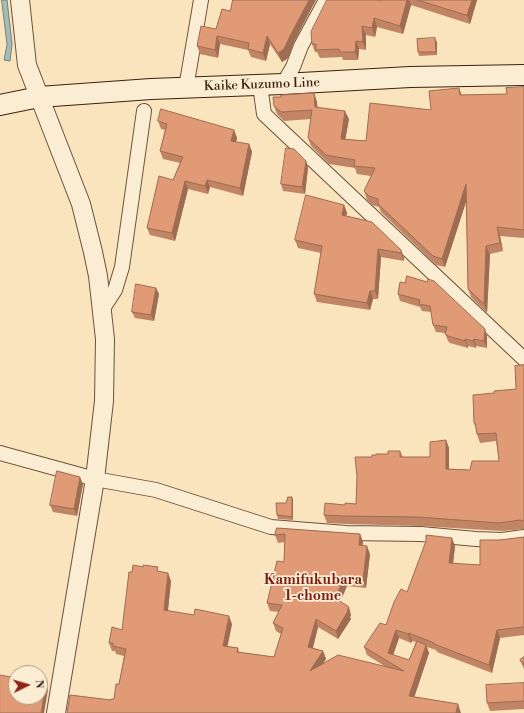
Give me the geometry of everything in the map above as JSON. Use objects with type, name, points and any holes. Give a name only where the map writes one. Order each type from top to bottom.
[{"type":"main road","name":"Kaike Kuzumo Line","points":[[0,105],[39,97],[186,88],[410,77],[524,75]]},
{"type":"street","points":[[20,0],[27,65],[81,204],[98,276],[105,339],[104,401],[95,479],[56,713]]},
{"type":"street","points":[[186,88],[202,0]]},
{"type":"street","points":[[284,84],[293,67],[301,46],[326,0]]},
{"type":"street","points":[[260,84],[261,101],[264,114],[524,359]]},
{"type":"street","points":[[102,310],[115,290],[122,267],[144,111]]},
{"type":"street","points":[[0,453],[95,479],[156,490],[271,527],[346,533],[421,534],[502,540],[524,537]]},
{"type":"water","points":[[2,0],[7,0],[12,44],[10,61],[4,60],[7,45]]},
{"type":"building","points":[[233,0],[309,0],[284,49],[278,53],[267,36],[263,53],[248,49],[249,43],[217,36],[215,50],[197,46],[201,26],[216,29],[222,9],[230,11]]},
{"type":"building","points":[[327,0],[407,0],[400,26],[374,18],[372,28],[362,26],[363,42],[356,41],[355,52],[340,52],[339,49],[316,50],[316,44],[312,44],[311,32]]},
{"type":"building","points":[[418,0],[472,0],[467,15]]},
{"type":"building","points":[[435,38],[436,52],[418,52],[417,39]]},
{"type":"building","points":[[524,87],[524,230],[497,227],[500,243],[486,246],[484,304],[468,289],[466,184],[442,259],[433,256],[378,204],[378,199],[369,196],[364,191],[375,168],[354,166],[355,160],[326,155],[308,138],[312,110],[281,112],[274,106],[273,97],[281,97],[281,95],[314,93],[315,107],[345,111],[341,139],[366,141],[370,103],[431,110],[429,91],[459,88],[460,95],[507,94],[506,88]]},
{"type":"building","points":[[161,109],[234,130],[231,141],[249,144],[240,188],[207,180],[205,186],[185,181],[172,233],[147,228],[159,176],[173,180],[183,157],[160,151],[167,124],[158,121]]},
{"type":"building","points":[[286,148],[294,149],[306,161],[302,187],[281,184]]},
{"type":"building","points":[[306,195],[344,205],[342,215],[372,222],[401,250],[401,253],[378,249],[375,291],[370,291],[367,303],[314,294],[322,246],[295,240]]},
{"type":"building","points":[[407,276],[427,282],[428,279],[434,281],[485,329],[484,341],[465,339],[465,341],[448,336],[445,334],[447,327],[433,325],[430,306],[419,304],[420,300],[398,294],[400,282],[405,283]]},
{"type":"building","points":[[136,284],[156,288],[151,315],[132,312]]},
{"type":"building","points":[[524,365],[524,521],[520,520],[499,523],[418,517],[324,515],[325,503],[345,505],[345,503],[356,504],[357,476],[355,457],[372,457],[372,455],[376,454],[388,454],[388,451],[400,451],[400,457],[430,457],[430,442],[446,440],[446,469],[470,470],[472,461],[499,461],[496,433],[477,434],[474,423],[473,395],[516,389],[515,366]]},
{"type":"building","points":[[57,471],[80,477],[74,509],[50,505]]},
{"type":"building","points":[[288,497],[292,497],[292,517],[277,515],[276,503],[286,503]]},
{"type":"building","points":[[277,528],[360,534],[359,545],[367,546],[363,580],[344,578],[335,598],[349,607],[336,631],[316,619],[308,647],[323,651],[310,671],[338,655],[404,671],[364,647],[380,623],[386,625],[394,602],[401,589],[407,592],[426,541],[426,535],[452,538],[449,563],[480,565],[480,540],[500,540],[524,537],[524,627],[497,630],[489,665],[409,633],[396,630],[388,653],[409,660],[417,641],[426,645],[409,696],[458,704],[456,713],[67,713],[70,695],[111,700],[114,699],[116,684],[119,684],[126,649],[113,646],[113,643],[109,643],[112,627],[122,630],[129,572],[132,572],[133,565],[158,567],[157,571],[168,573],[164,610],[194,615],[195,609],[229,616],[223,646],[238,648],[237,652],[274,657],[283,628],[273,623],[282,605],[267,603],[277,561],[284,562],[285,534],[275,535]]},
{"type":"building","points":[[524,657],[524,665],[520,660]]},
{"type":"building","points":[[0,675],[8,676],[8,705],[42,705],[41,713],[0,713]]},
{"type":"building","points":[[524,683],[524,701],[487,703],[486,685]]},
{"type":"district","name":"Kamifukubara 1-chome","points":[[313,590]]}]
